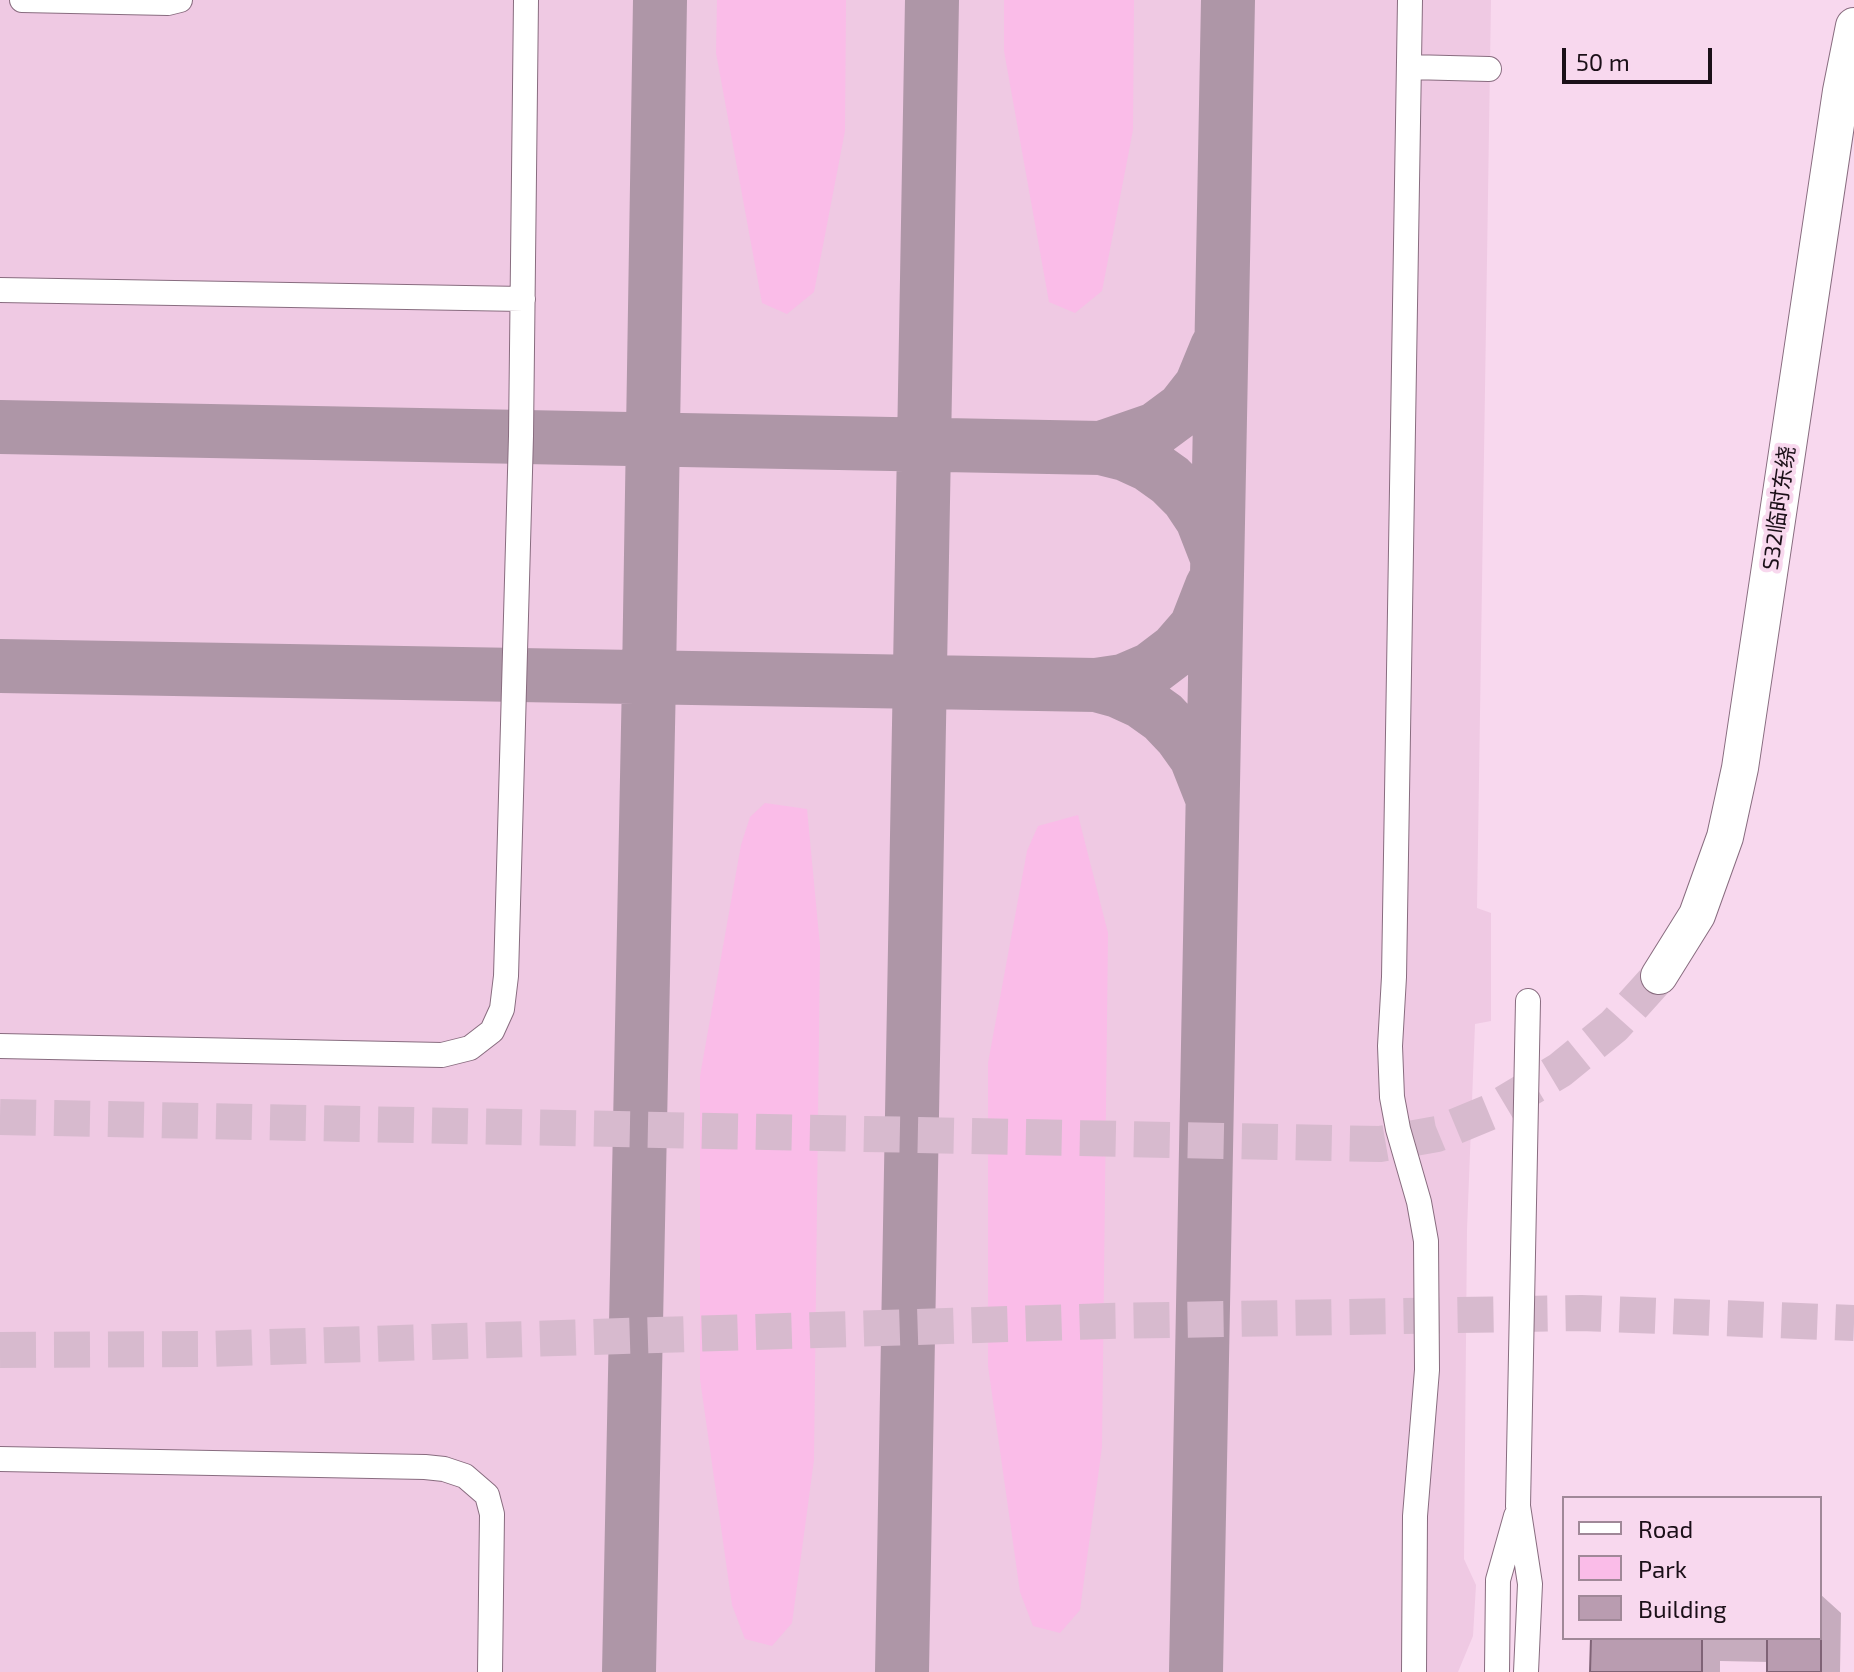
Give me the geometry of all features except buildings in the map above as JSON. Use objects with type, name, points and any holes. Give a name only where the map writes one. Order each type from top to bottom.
[{"type":"highway","name":"S32临时东绕","points":[[1659,976],[1697,915],[1725,837],[1740,768],[1841,91],[1854,26]]},
{"type":"lane","points":[[22,0],[168,3],[180,0]]},
{"type":"lane","points":[[0,1046],[442,1055],[470,1048],[492,1031],[502,1009],[506,976],[516,675],[526,0]]},
{"type":"lane","points":[[1410,0],[1394,977],[1390,1046],[1394,1108],[1426,1241],[1427,1370],[1415,1516],[1414,1672]]},
{"type":"lane","points":[[1409,67],[1489,69]]},
{"type":"lane","points":[[0,290],[523,299]]},
{"type":"lane","points":[[1526,1672],[1530,1584],[1518,1506],[1528,1001]]},
{"type":"lane","points":[[0,1459],[425,1467],[465,1476],[487,1495],[492,1514],[490,1672]]},
{"type":"lane","points":[[1497,1672],[1498,1580],[1518,1506]]},
{"type":"shaded area","points":[[0,0],[1491,0],[1477,908],[1491,913],[1491,1021],[1475,1024],[1467,1230],[1464,1559],[1476,1585],[1473,1636],[1458,1672],[0,1672]]},
{"type":"green space","points":[[717,0],[846,0],[845,131],[814,292],[787,314],[762,303],[716,53]]},
{"type":"green space","points":[[1004,0],[1134,0],[1133,130],[1102,291],[1075,313],[1049,302],[1004,51]]},
{"type":"green space","points":[[765,803],[807,809],[820,946],[814,1460],[792,1623],[772,1646],[745,1639],[732,1605],[700,1379],[700,1076],[741,845],[750,817]]},
{"type":"green space","points":[[1078,815],[1108,933],[1102,1447],[1080,1610],[1060,1633],[1033,1626],[1020,1592],[988,1366],[988,1063],[1027,851],[1038,826]]},
{"type":"taxiway","points":[[629,1672],[660,0]]},
{"type":"taxiway","points":[[902,1672],[932,0]]},
{"type":"taxiway","points":[[1196,1672],[1228,0]]},
{"type":"taxiway","points":[[1101,448],[1156,429],[1183,409],[1201,386],[1217,347]]},
{"type":"taxiway","points":[[0,427],[1101,448],[1149,465],[1170,480],[1188,498],[1202,519],[1216,555]]},
{"type":"taxiway","points":[[0,666],[1096,685],[1123,681],[1151,669],[1176,650],[1196,627],[1212,586]]},
{"type":"taxiway","points":[[1096,685],[1142,702],[1163,717],[1196,757],[1211,795]]},
{"type":"tunnel","points":[[0,1117],[1380,1144],[1437,1134],[1490,1112],[1560,1070],[1614,1026],[1659,976]]},
{"type":"tunnel","points":[[0,1350],[205,1349],[1108,1321],[1581,1313],[1854,1323]]}]
